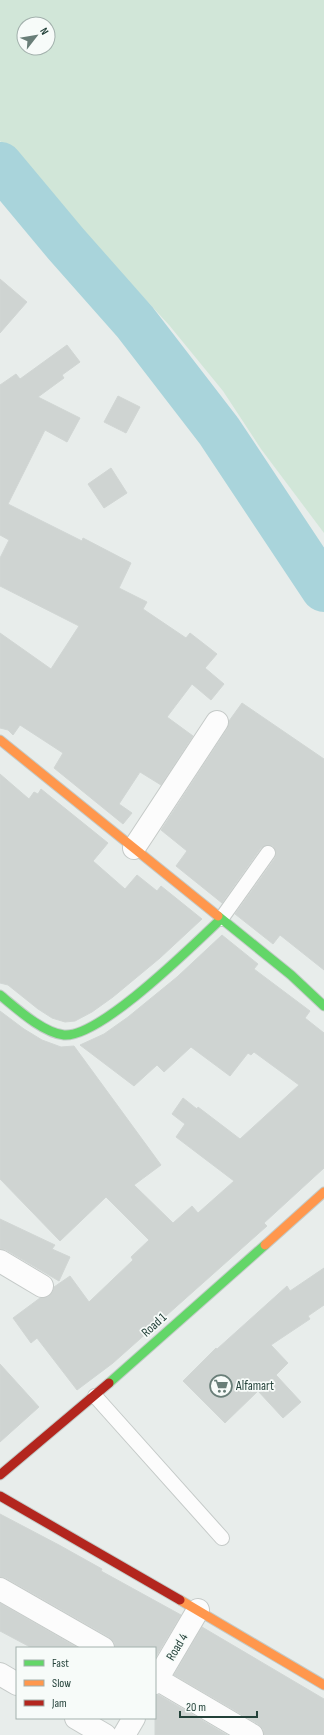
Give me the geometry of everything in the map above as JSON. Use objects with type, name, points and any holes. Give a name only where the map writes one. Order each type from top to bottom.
[{"type":"street","points":[[134,848],[218,722]]},
{"type":"street","points":[[0,740],[291,976],[324,1006]]},
{"type":"street","points":[[0,995],[46,1029],[66,1036],[79,1034],[116,1011],[169,968],[221,919]]},
{"type":"street","name":"Road 1","points":[[0,1475],[95,1396],[324,1192]]},
{"type":"street","points":[[1,1264],[42,1286]]},
{"type":"street","points":[[0,1496],[198,1610],[324,1685]]},
{"type":"street","points":[[0,1588],[101,1647]]},
{"type":"street","name":"Road 4","points":[[156,1680],[198,1610]]},
{"type":"street","points":[[0,1674],[16,1683]]},
{"type":"street","points":[[156,1680],[252,1735]]},
{"type":"street","points":[[78,1719],[105,1735]]},
{"type":"street","points":[[124,1735],[133,1719]]},
{"type":"lane","points":[[221,919],[268,853]]},
{"type":"lane","points":[[95,1396],[222,1538]]},
{"type":"green space","points":[[0,0],[324,0],[324,533],[261,449],[223,391],[169,325],[0,141]]},
{"type":"building","points":[[0,279],[27,302],[0,333]]},
{"type":"building","points":[[67,345],[80,362],[62,375],[64,378],[38,397],[80,418],[67,442],[45,430],[8,504],[82,541],[83,538],[131,563],[119,588],[147,602],[143,609],[186,638],[190,633],[217,654],[205,668],[224,684],[211,700],[192,684],[167,717],[193,736],[161,785],[140,772],[119,804],[132,813],[123,824],[54,768],[63,753],[20,725],[13,735],[8,730],[0,728],[0,633],[51,669],[79,626],[0,586],[0,558],[9,540],[0,535],[0,385],[16,374],[20,379]]},
{"type":"building","points":[[118,396],[140,407],[126,433],[104,422]]},
{"type":"building","points":[[111,468],[127,493],[104,508],[88,484]]},
{"type":"building","points":[[242,703],[324,759],[324,970],[280,935],[273,944],[235,914],[275,858],[276,853],[273,846],[268,845],[261,848],[222,903],[176,866],[187,851],[161,830],[227,729],[229,721]]},
{"type":"building","points":[[0,774],[29,799],[34,792],[38,794],[41,789],[108,843],[93,861],[125,889],[137,875],[157,891],[161,886],[202,919],[160,958],[113,997],[92,1012],[75,1021],[65,1022],[52,1018],[38,1009],[8,985],[0,983]]},
{"type":"building","points":[[222,935],[258,964],[254,969],[310,1011],[305,1018],[324,1033],[324,1168],[264,1223],[267,1226],[113,1363],[77,1390],[37,1338],[31,1343],[13,1318],[40,1298],[48,1297],[52,1293],[54,1287],[70,1276],[89,1302],[133,1260],[131,1257],[149,1240],[106,1197],[60,1241],[0,1179],[0,1011],[42,1040],[61,1047],[74,1046],[161,1165],[134,1185],[173,1223],[192,1206],[198,1213],[234,1181],[176,1137],[185,1124],[172,1114],[183,1098],[197,1109],[198,1107],[240,1139],[299,1085],[254,1052],[251,1055],[248,1053],[230,1076],[191,1047],[164,1072],[157,1065],[134,1086],[80,1045],[104,1034],[128,1017],[177,977]]},
{"type":"building","points":[[0,1219],[55,1245],[52,1249],[70,1257],[59,1281],[6,1250],[0,1249]]},
{"type":"building","points":[[324,1268],[324,1305],[308,1316],[310,1319],[271,1345],[288,1363],[276,1375],[301,1402],[283,1418],[258,1391],[225,1423],[183,1381],[216,1348],[217,1349],[287,1286],[290,1291]]},
{"type":"building","points":[[0,1364],[39,1407],[0,1442]]},
{"type":"building","points":[[0,1514],[59,1545],[102,1569],[101,1571],[181,1615],[156,1656],[156,1647],[115,1647],[114,1642],[109,1637],[6,1578],[0,1577]]},
{"type":"building","points":[[0,1603],[76,1647],[30,1647],[0,1631]]},
{"type":"building","points":[[202,1627],[324,1699],[324,1735],[264,1735],[263,1729],[258,1724],[174,1675]]},
{"type":"building","points":[[156,1695],[159,1695],[227,1735],[155,1735]]},
{"type":"waterway","points":[[0,165],[66,244],[135,322],[219,431],[324,589]]},
{"type":"traffic: fast","points":[[218,916],[291,975],[324,1006]]},
{"type":"traffic: fast","points":[[0,995],[30,1019],[47,1030],[64,1035],[80,1032],[100,1022],[146,988],[221,919]]},
{"type":"traffic: fast","points":[[109,1383],[265,1245]]},
{"type":"traffic: slow","points":[[0,740],[218,916]]},
{"type":"traffic: slow","points":[[265,1245],[324,1192]]},
{"type":"traffic: slow","points":[[180,1600],[324,1685]]},
{"type":"traffic: jam","points":[[0,1475],[109,1383]]},
{"type":"traffic: jam","points":[[0,1496],[180,1600]]},
{"type":"place","name":"Alfamart","points":[[221,1386]]}]
